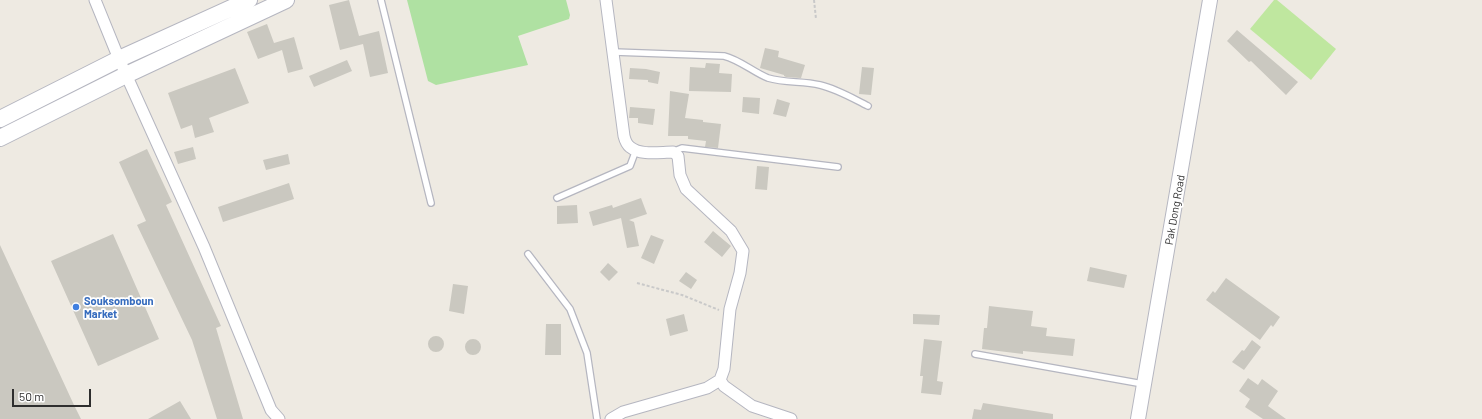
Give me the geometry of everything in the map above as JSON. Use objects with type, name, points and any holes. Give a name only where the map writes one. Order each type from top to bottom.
[{"type":"main road","points":[[0,138],[120,59],[249,0]]},
{"type":"main road","points":[[0,119],[59,100],[126,75],[286,0]]},
{"type":"street","points":[[96,0],[126,75],[204,247],[271,410],[279,419]]},
{"type":"street","points":[[606,0],[624,136],[630,147],[642,152],[676,153],[678,156],[680,175],[686,189],[731,231],[743,251],[742,262],[729,315],[724,369],[720,380],[707,388],[623,412],[611,419]]},
{"type":"street","name":"Pak Dong Road","points":[[1138,419],[1210,0]]},
{"type":"street","points":[[720,380],[724,386],[752,406],[790,419]]},
{"type":"lane","points":[[381,0],[431,203]]},
{"type":"lane","points":[[614,52],[724,56],[735,59],[766,77],[784,82],[819,85],[842,92],[868,106]]},
{"type":"lane","points":[[676,153],[677,150],[682,148],[838,167]]},
{"type":"lane","points":[[558,198],[630,166],[636,150]]},
{"type":"lane","points":[[528,254],[570,309],[587,354],[597,419]]},
{"type":"lane","points":[[976,354],[1145,384]]},
{"type":"path","points":[[814,0],[816,19]]},
{"type":"path","points":[[637,283],[682,295],[729,315]]},
{"type":"green space","points":[[407,0],[566,0],[570,15],[569,19],[518,36],[528,65],[436,85],[428,81]]},
{"type":"green space","points":[[1274,0],[1277,0],[1336,49],[1311,80],[1250,29]]},
{"type":"building","points":[[349,0],[359,36],[379,31],[388,73],[370,77],[363,44],[340,50],[329,5]]},
{"type":"building","points":[[267,24],[274,43],[294,37],[303,69],[288,73],[282,50],[258,59],[247,32]]},
{"type":"building","points":[[1237,30],[1298,82],[1286,95],[1251,61],[1249,62],[1227,41]]},
{"type":"building","points":[[765,48],[779,51],[778,57],[805,65],[801,78],[786,77],[784,75],[760,68]]},
{"type":"building","points":[[347,60],[352,71],[314,87],[309,76]]},
{"type":"building","points":[[706,63],[720,64],[719,73],[732,74],[731,92],[689,91],[690,67],[705,68]]},
{"type":"building","points":[[862,67],[874,68],[871,95],[859,94]]},
{"type":"building","points":[[235,68],[249,103],[209,118],[214,132],[195,138],[192,125],[181,129],[168,93]]},
{"type":"building","points":[[630,68],[660,72],[658,84],[648,82],[648,80],[629,79]]},
{"type":"building","points":[[670,91],[689,94],[685,118],[721,124],[718,148],[705,147],[706,141],[688,139],[688,136],[668,136]]},
{"type":"building","points":[[743,97],[760,98],[759,114],[742,112]]},
{"type":"building","points":[[777,99],[790,103],[786,117],[773,114]]},
{"type":"building","points":[[630,107],[655,109],[653,125],[638,123],[638,118],[629,118]]},
{"type":"building","points":[[193,147],[196,159],[178,164],[174,152]]},
{"type":"building","points":[[147,149],[172,202],[166,205],[221,326],[216,328],[243,419],[217,419],[192,340],[137,225],[146,221],[119,162]]},
{"type":"building","points":[[288,154],[290,164],[266,170],[263,160]]},
{"type":"building","points":[[757,166],[769,167],[767,190],[755,189]]},
{"type":"building","points":[[289,183],[294,199],[223,222],[218,207]]},
{"type":"building","points":[[641,198],[647,214],[629,220],[634,222],[639,246],[627,248],[621,218],[593,226],[589,212],[612,205],[613,208]]},
{"type":"building","points":[[577,205],[578,223],[557,224],[557,206]]},
{"type":"building","points":[[713,231],[731,246],[722,257],[704,242]]},
{"type":"building","points":[[113,234],[159,339],[98,366],[51,261]]},
{"type":"building","points":[[651,235],[664,240],[654,264],[641,258]]},
{"type":"building","points":[[0,245],[74,405],[81,419],[0,419]]},
{"type":"building","points":[[608,263],[618,272],[609,281],[600,272]]},
{"type":"building","points":[[1090,267],[1127,275],[1124,288],[1087,281]]},
{"type":"building","points":[[686,272],[697,280],[691,289],[679,281]]},
{"type":"building","points":[[1226,278],[1280,317],[1273,327],[1271,325],[1260,340],[1206,300],[1213,291],[1215,293]]},
{"type":"building","points":[[453,284],[468,286],[464,314],[449,311]]},
{"type":"building","points":[[989,306],[1033,311],[1031,326],[1047,328],[1046,336],[1075,339],[1073,356],[1023,351],[1023,354],[982,349],[984,328],[987,328]]},
{"type":"building","points":[[684,314],[688,331],[670,336],[666,319]]},
{"type":"building","points":[[913,314],[940,315],[939,325],[913,324]]},
{"type":"building","points":[[546,324],[561,324],[561,355],[545,355]]},
{"type":"building","points":[[436,336],[443,341],[444,344],[439,351],[436,352],[429,347],[428,344],[433,337]]},
{"type":"building","points":[[473,339],[480,344],[481,347],[476,354],[473,355],[466,350],[465,347],[470,340]]},
{"type":"building","points":[[924,339],[942,341],[937,381],[943,382],[941,395],[921,393],[923,376],[920,376]]},
{"type":"building","points":[[1252,340],[1261,347],[1244,370],[1232,362],[1242,350],[1244,351]]},
{"type":"building","points":[[1248,378],[1258,385],[1262,379],[1278,391],[1268,406],[1286,419],[1263,419],[1245,407],[1250,399],[1239,391]]},
{"type":"building","points":[[180,401],[191,419],[148,419]]},
{"type":"building","points":[[983,403],[1053,414],[1053,419],[972,419],[974,409],[981,410]]},
{"type":"place","name":"Souksomboun Market","points":[[76,307]]}]
